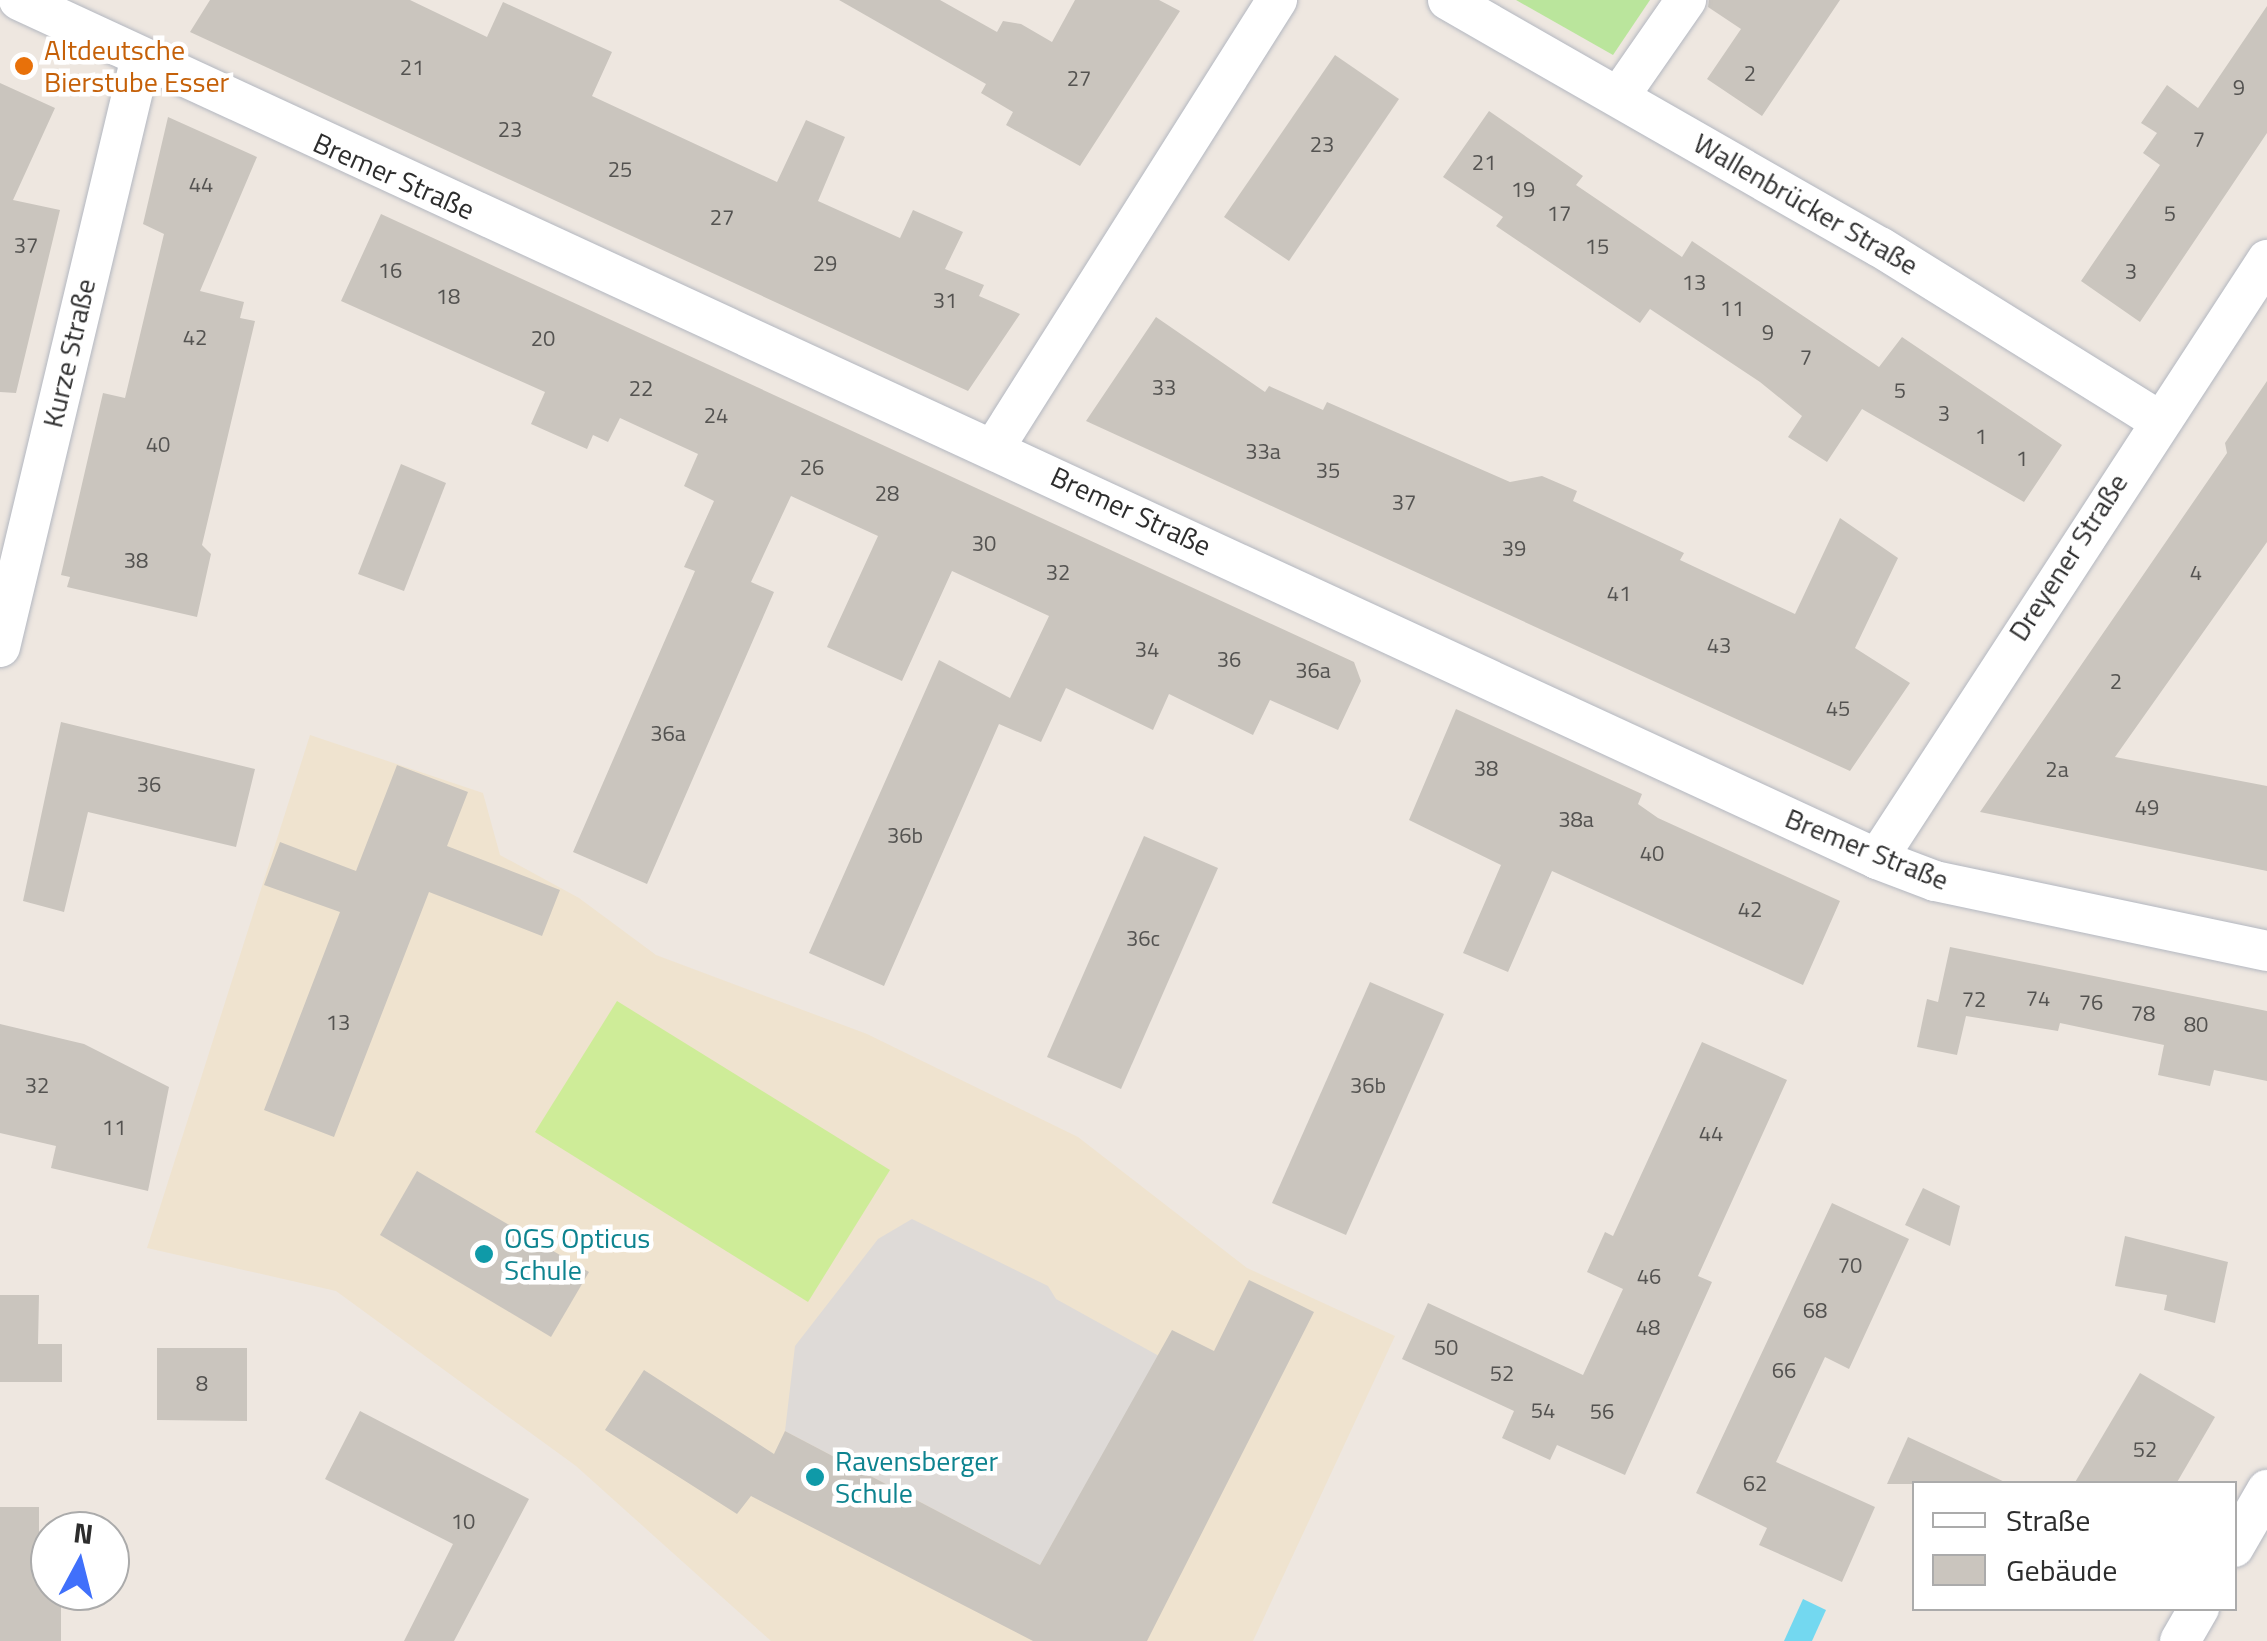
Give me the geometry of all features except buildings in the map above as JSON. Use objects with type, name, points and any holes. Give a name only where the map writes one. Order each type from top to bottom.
[{"type":"street","name":"Bremer Straße","points":[[19,0],[140,61],[994,448],[1877,859],[1936,882],[2267,951]]},
{"type":"street","points":[[994,448],[1277,0]]},
{"type":"street","name":"Wallenbrücker Straße","points":[[1448,0],[1620,95],[2158,420]]},
{"type":"street","points":[[1620,95],[1686,0]]},
{"type":"street","name":"Kurze Straße","points":[[0,647],[140,61]]},
{"type":"street","name":"Dreyener Straße","points":[[1877,859],[2158,420],[2267,260]]},
{"type":"street","points":[[2237,1542],[2267,1490]]},
{"type":"street","points":[[2180,1641],[2197,1611]]},
{"type":"shaded area","points":[[310,735],[483,793],[500,855],[579,898],[656,955],[867,1034],[1078,1137],[1247,1268],[1395,1336],[1253,1641],[771,1641],[576,1466],[336,1291],[147,1248]]},
{"type":"shaded area","points":[[912,1219],[1048,1286],[1056,1299],[1159,1356],[1040,1565],[785,1431],[795,1346],[878,1239]]},
{"type":"green space","points":[[1516,0],[1650,0],[1613,55]]},
{"type":"green space","points":[[617,1001],[890,1170],[808,1302],[535,1132]]},
{"type":"water","points":[[1803,1599],[1826,1610],[1812,1641],[1784,1641]]},
{"type":"place","name":"Altdeutsche Bierstube Esser","points":[[24,66]]},
{"type":"place","name":"OGS Opticus Schule","points":[[484,1254]]},
{"type":"place","name":"Ravensberger Schule","points":[[815,1477]]}]
